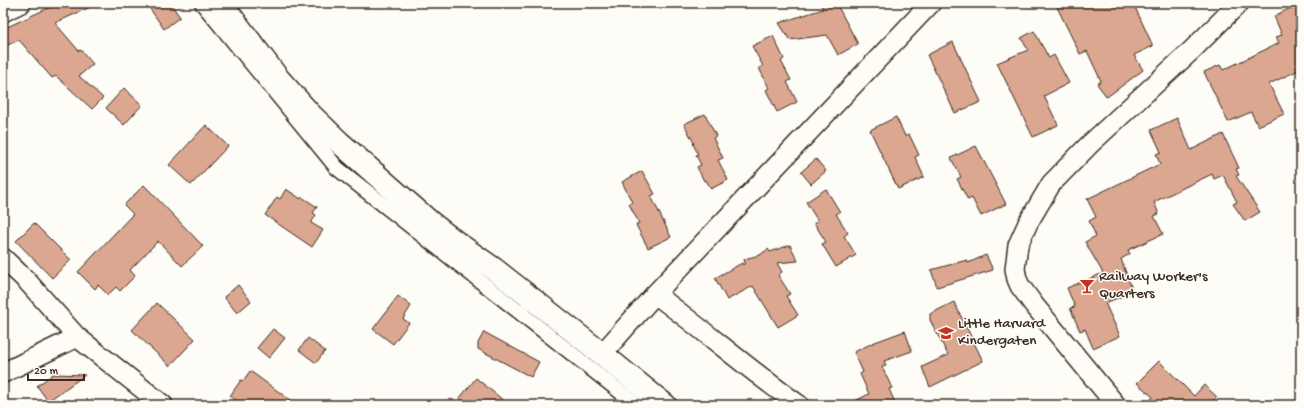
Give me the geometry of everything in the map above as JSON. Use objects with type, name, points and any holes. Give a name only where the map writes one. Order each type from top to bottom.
[{"type":"street","points":[[3,12],[21,3]]},
{"type":"street","points":[[202,3],[337,168],[637,405]]},
{"type":"street","points":[[221,3],[277,77],[311,115],[339,142],[432,223],[494,269],[665,405]]},
{"type":"street","points":[[602,354],[655,294],[931,3]]},
{"type":"street","points":[[1116,405],[1020,286],[1015,269],[1018,245],[1028,223],[1051,184],[1089,145],[1192,50],[1239,3]]},
{"type":"street","points":[[3,258],[27,281],[77,337],[163,405]]},
{"type":"street","points":[[655,294],[692,322],[747,368],[799,405]]},
{"type":"street","points":[[3,373],[77,337]]},
{"type":"building","points":[[59,3],[99,3],[55,23],[79,51],[81,50],[93,64],[79,76],[103,98],[92,109],[56,76],[52,78],[19,40],[3,47],[3,29]]},
{"type":"building","points":[[146,3],[170,3],[180,17],[164,29]]},
{"type":"building","points":[[820,3],[836,3],[858,44],[838,55],[827,35],[790,40],[779,23],[823,9]]},
{"type":"building","points":[[1055,3],[1133,3],[1153,46],[1134,55],[1143,70],[1107,97],[1097,84],[1101,81],[1087,51],[1080,54]]},
{"type":"building","points":[[1301,3],[1301,69],[1269,84],[1284,114],[1258,126],[1251,112],[1228,122],[1204,72],[1220,65],[1223,70],[1279,43],[1276,37],[1282,35],[1274,16]]},
{"type":"building","points":[[1034,31],[1049,58],[1054,55],[1069,83],[1044,96],[1058,125],[1033,137],[997,63],[1028,50],[1021,38]]},
{"type":"building","points":[[773,36],[784,59],[781,61],[791,80],[787,82],[797,102],[777,112],[766,90],[769,88],[759,68],[763,66],[752,46]]},
{"type":"building","points":[[953,42],[981,102],[955,113],[927,55]]},
{"type":"building","points":[[124,88],[142,105],[124,125],[106,108]]},
{"type":"building","points":[[705,114],[716,136],[713,138],[723,158],[718,160],[728,180],[711,189],[706,180],[704,181],[697,167],[701,165],[696,155],[698,154],[684,124]]},
{"type":"building","points":[[896,117],[905,136],[909,134],[919,155],[915,157],[924,177],[898,189],[870,130]]},
{"type":"building","points":[[1177,118],[1191,150],[1223,134],[1239,168],[1236,169],[1239,175],[1236,176],[1260,212],[1245,221],[1233,204],[1237,202],[1223,175],[1214,179],[1212,174],[1154,202],[1159,214],[1154,216],[1163,234],[1128,250],[1130,254],[1121,259],[1133,292],[1105,303],[1120,336],[1093,348],[1085,329],[1080,331],[1070,308],[1075,307],[1067,288],[1103,273],[1085,242],[1096,236],[1089,221],[1096,217],[1087,199],[1160,164],[1156,154],[1161,152],[1151,130]]},
{"type":"building","points":[[206,125],[228,146],[191,185],[169,165]]},
{"type":"building","points":[[976,146],[1006,204],[981,216],[972,198],[968,200],[957,179],[961,177],[951,158]]},
{"type":"building","points":[[816,159],[826,171],[811,184],[801,172]]},
{"type":"building","points":[[642,171],[655,194],[651,196],[671,237],[648,248],[636,225],[639,223],[629,204],[632,202],[622,182]]},
{"type":"building","points":[[144,185],[203,246],[182,266],[158,241],[130,270],[135,276],[120,291],[116,287],[108,295],[98,285],[95,289],[78,272],[133,214],[124,205]]},
{"type":"building","points":[[286,189],[317,207],[313,213],[316,215],[311,223],[323,230],[312,247],[265,215],[277,197],[280,199]]},
{"type":"building","points":[[826,189],[840,212],[836,214],[848,233],[844,236],[856,255],[836,267],[822,244],[826,242],[814,223],[818,221],[806,202]]},
{"type":"building","points":[[34,223],[71,260],[52,278],[16,241]]},
{"type":"building","points":[[790,245],[798,261],[777,263],[782,272],[778,275],[790,294],[786,296],[798,315],[778,327],[753,286],[727,300],[715,278],[742,263],[743,265],[745,263],[744,259],[760,255],[768,249],[770,252]]},
{"type":"building","points":[[986,255],[993,270],[937,287],[931,270],[967,260],[968,263]]},
{"type":"building","points":[[238,285],[251,301],[237,313],[224,297]]},
{"type":"building","points":[[398,296],[411,306],[403,319],[409,323],[393,344],[373,329]]},
{"type":"building","points":[[954,302],[983,361],[930,387],[922,367],[948,355],[930,320],[930,314]]},
{"type":"building","points":[[157,303],[195,339],[170,366],[132,330]]},
{"type":"building","points":[[273,329],[285,338],[269,358],[257,348]]},
{"type":"building","points":[[905,331],[912,351],[884,361],[886,365],[882,367],[892,388],[889,389],[896,405],[847,405],[869,394],[860,374],[863,372],[854,352],[875,342]]},
{"type":"building","points":[[484,332],[539,362],[531,377],[478,349],[478,343]]},
{"type":"building","points":[[308,338],[325,351],[316,363],[299,350]]},
{"type":"building","points":[[1159,361],[1194,396],[1204,385],[1217,397],[1209,405],[1146,405],[1153,397],[1137,383]]},
{"type":"building","points":[[250,371],[297,405],[242,405],[230,396],[241,380],[243,381]]},
{"type":"building","points":[[53,374],[85,375],[48,401],[37,386]]},
{"type":"building","points":[[476,378],[509,405],[467,405],[459,399]]},
{"type":"place","name":"Railway Worker's Quarters","points":[[1087,286]]},
{"type":"place","name":"Little Harvard Kindergaten","points":[[946,333]]}]
